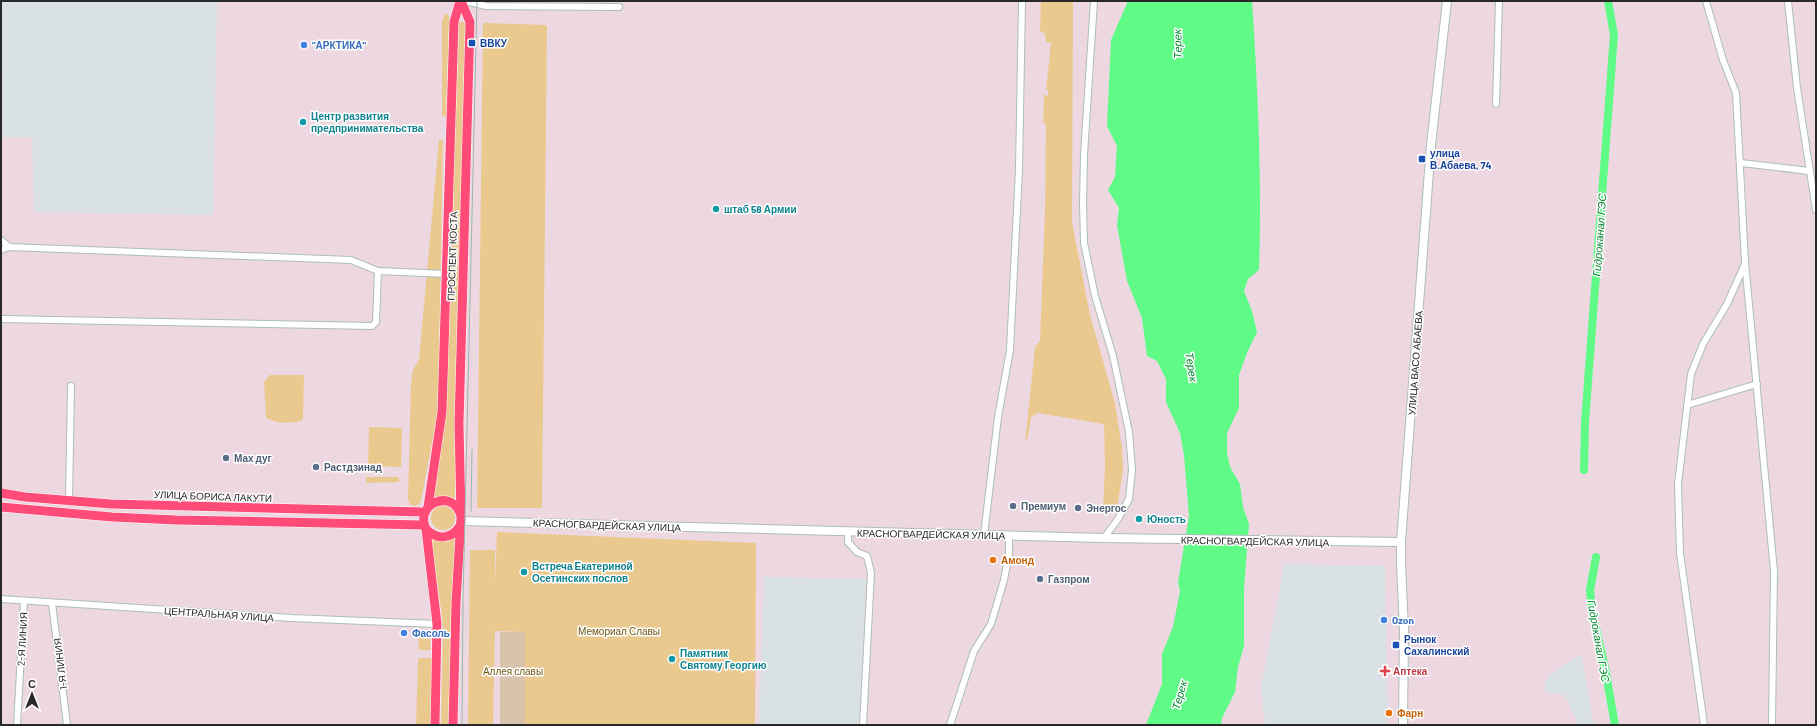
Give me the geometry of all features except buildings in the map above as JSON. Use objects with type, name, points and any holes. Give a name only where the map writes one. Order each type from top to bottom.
[{"type":"main road","name":"ПРОСПЕКТ КОСТА","points":[[435,725],[437,624],[425,527],[426,509],[442,412],[454,22],[460,1]]},
{"type":"main road","name":"ПРОСПЕКТ КОСТА","points":[[453,725],[460,521],[459,423],[470,22],[460,1]]},
{"type":"main road","name":"УЛИЦА ВАСО АБАЕВА","points":[[1403,725],[1404,629],[1401,564],[1402,542],[1431,145],[1447,1]]},
{"type":"main road","name":"УЛИЦА БОРИСА ЛАКУТИ","points":[[1,493],[69,501],[177,506],[426,509]]},
{"type":"main road","points":[[1,507],[105,516],[176,520],[425,527],[434,535],[444,538],[453,534],[460,521],[454,504],[444,500],[432,503],[426,509]]},
{"type":"main road","name":"КРАСНОГВАРДЕЙСКАЯ УЛИЦА","points":[[460,521],[1009,536],[1402,542]]},
{"type":"street","points":[[465,1],[486,6],[619,7]]},
{"type":"street","points":[[984,535],[998,417],[1010,350],[1019,169],[1022,1]]},
{"type":"street","points":[[1094,1],[1084,154],[1084,243],[1095,296],[1113,356],[1129,432],[1132,470],[1129,499],[1118,520],[1104,538]]},
{"type":"street","points":[[1496,104],[1499,1]]},
{"type":"street","points":[[1706,1],[1723,60],[1736,93],[1741,163],[1745,262],[1774,571],[1772,725]]},
{"type":"street","points":[[1788,1],[1809,171],[1816,210]]},
{"type":"street","points":[[1741,163],[1809,171]]},
{"type":"street","points":[[1,240],[9,247]]},
{"type":"street","points":[[1,250],[9,247],[351,260],[378,271],[447,274]]},
{"type":"street","points":[[1704,725],[1680,553],[1678,484],[1691,374],[1701,350],[1727,304],[1745,262]]},
{"type":"street","points":[[1,320],[372,326],[376,322],[378,271]]},
{"type":"street","points":[[1687,405],[1757,384]]},
{"type":"street","points":[[69,501],[71,386]]},
{"type":"street","points":[[848,532],[848,542],[858,552],[867,556],[871,573],[863,725]]},
{"type":"street","points":[[950,725],[962,684],[974,651],[991,624],[1004,580],[1009,553],[1009,536]]},
{"type":"street","name":"ЦЕНТРАЛЬНАЯ УЛИЦА","points":[[1,600],[292,618],[437,624]]},
{"type":"street","name":"2-Я ЛИНИЯ","points":[[17,725],[24,601]]},
{"type":"street","name":"1-Я ЛИНИЯ","points":[[52,602],[67,725]]},
{"type":"shaded area","points":[[1,1],[217,1],[213,215],[34,212],[32,137],[3,137]]},
{"type":"shaded area","points":[[1284,564],[1385,566],[1388,725],[1265,725],[1261,689]]},
{"type":"shaded area","points":[[764,577],[866,579],[859,725],[759,725]]},
{"type":"shaded area","points":[[1581,654],[1594,725],[1578,725],[1565,695],[1548,693],[1544,686],[1550,674]]},
{"type":"green space","points":[[475,1],[514,1],[514,3],[489,4]]},
{"type":"green space","points":[[1041,1],[1073,1],[1072,222],[1090,315],[1115,403],[1122,448],[1123,470],[1117,508],[1110,513],[1103,510],[1105,466],[1104,424],[1038,413],[1031,417],[1028,437],[1025,443],[1035,347],[1040,341],[1045,210],[1046,123],[1043,124],[1044,95],[1048,96],[1048,90],[1046,90],[1051,43],[1046,42],[1045,33],[1040,32]]},
{"type":"green space","points":[[445,14],[448,14],[449,18],[446,115],[442,117],[442,21]]},
{"type":"green space","points":[[459,22],[466,22],[455,422],[455,501],[445,496],[434,498],[445,424]]},
{"type":"green space","points":[[483,23],[547,25],[542,508],[477,508]]},
{"type":"green space","points":[[439,140],[443,140],[438,411],[421,501],[418,505],[413,506],[409,503],[408,498],[411,383],[413,370],[419,360]]},
{"type":"green space","points":[[270,375],[304,375],[303,420],[284,423],[266,418],[264,382]]},
{"type":"green space","points":[[369,427],[402,428],[401,467],[368,466]]},
{"type":"green space","points":[[366,477],[399,477],[399,482],[366,483]]},
{"type":"green space","points":[[443,506],[448,507],[454,513],[454,523],[448,529],[443,530],[438,529],[432,523],[431,518],[432,513],[438,507]]},
{"type":"green space","name":"Мемориал Славы","points":[[497,532],[756,543],[755,725],[525,725],[525,632],[495,631],[493,725],[468,725],[470,550],[495,550],[495,584]]},
{"type":"green space","points":[[431,537],[443,541],[455,537],[448,725],[441,725],[443,624]]},
{"type":"green space","points":[[422,630],[429,632],[431,650],[419,650],[419,637]]},
{"type":"green space","name":"Аллея славы","points":[[500,632],[525,632],[525,725],[500,725]]},
{"type":"green space","points":[[418,658],[432,658],[431,725],[416,725]]},
{"type":"water","name":"Терек","points":[[1128,1],[1252,1],[1259,136],[1259,270],[1248,279],[1244,291],[1252,311],[1257,332],[1239,375],[1239,408],[1227,433],[1227,453],[1230,467],[1240,484],[1243,507],[1249,524],[1244,589],[1244,646],[1238,667],[1235,692],[1222,718],[1221,725],[1146,725],[1162,684],[1162,654],[1173,627],[1180,591],[1178,582],[1189,516],[1184,455],[1180,433],[1166,402],[1166,379],[1157,361],[1147,356],[1142,318],[1127,281],[1117,225],[1119,208],[1108,190],[1115,177],[1117,146],[1107,126],[1111,40]]},
{"type":"waterway","name":"Гидроканал ГЭС","points":[[1584,470],[1585,422],[1614,35],[1608,1]]},
{"type":"waterway","name":"Гидроканал ГЭС","points":[[1596,557],[1590,590],[1592,612],[1605,668],[1615,725]]},
{"type":"tram line","points":[[462,725],[463,600],[477,1]]},
{"type":"tram line","points":[[471,511],[472,449]]},
{"type":"place","name":"ВВКУ","points":[[472,43]]},
{"type":"place","name":"\"АРКТИКА\"","points":[[304,45]]},
{"type":"place","name":"Центр развития предпринимательства","points":[[303,122]]},
{"type":"place","name":"улица В.Абаева, 74","points":[[1422,159]]},
{"type":"place","name":"штаб 58 Армии","points":[[716,209]]},
{"type":"place","name":"Мах дуг","points":[[226,458]]},
{"type":"place","name":"Растдзинад","points":[[316,467]]},
{"type":"place","name":"Премиум","points":[[1013,506]]},
{"type":"place","name":"Энергос","points":[[1078,508]]},
{"type":"place","name":"Юность","points":[[1139,519]]},
{"type":"place","name":"Амонд","points":[[993,560]]},
{"type":"place","name":"Встреча Екатериной Осетинских послов","points":[[524,572]]},
{"type":"place","name":"Газпром","points":[[1040,579]]},
{"type":"place","name":"Ozon","points":[[1384,620]]},
{"type":"place","name":"Фасоль","points":[[404,633]]},
{"type":"place","name":"Рынок Сахалинский","points":[[1396,645]]},
{"type":"place","name":"Памятник Святому Георгию","points":[[672,659]]},
{"type":"place","name":"Аптека","points":[[1385,671]]},
{"type":"place","name":"Фарн","points":[[1389,713]]}]
